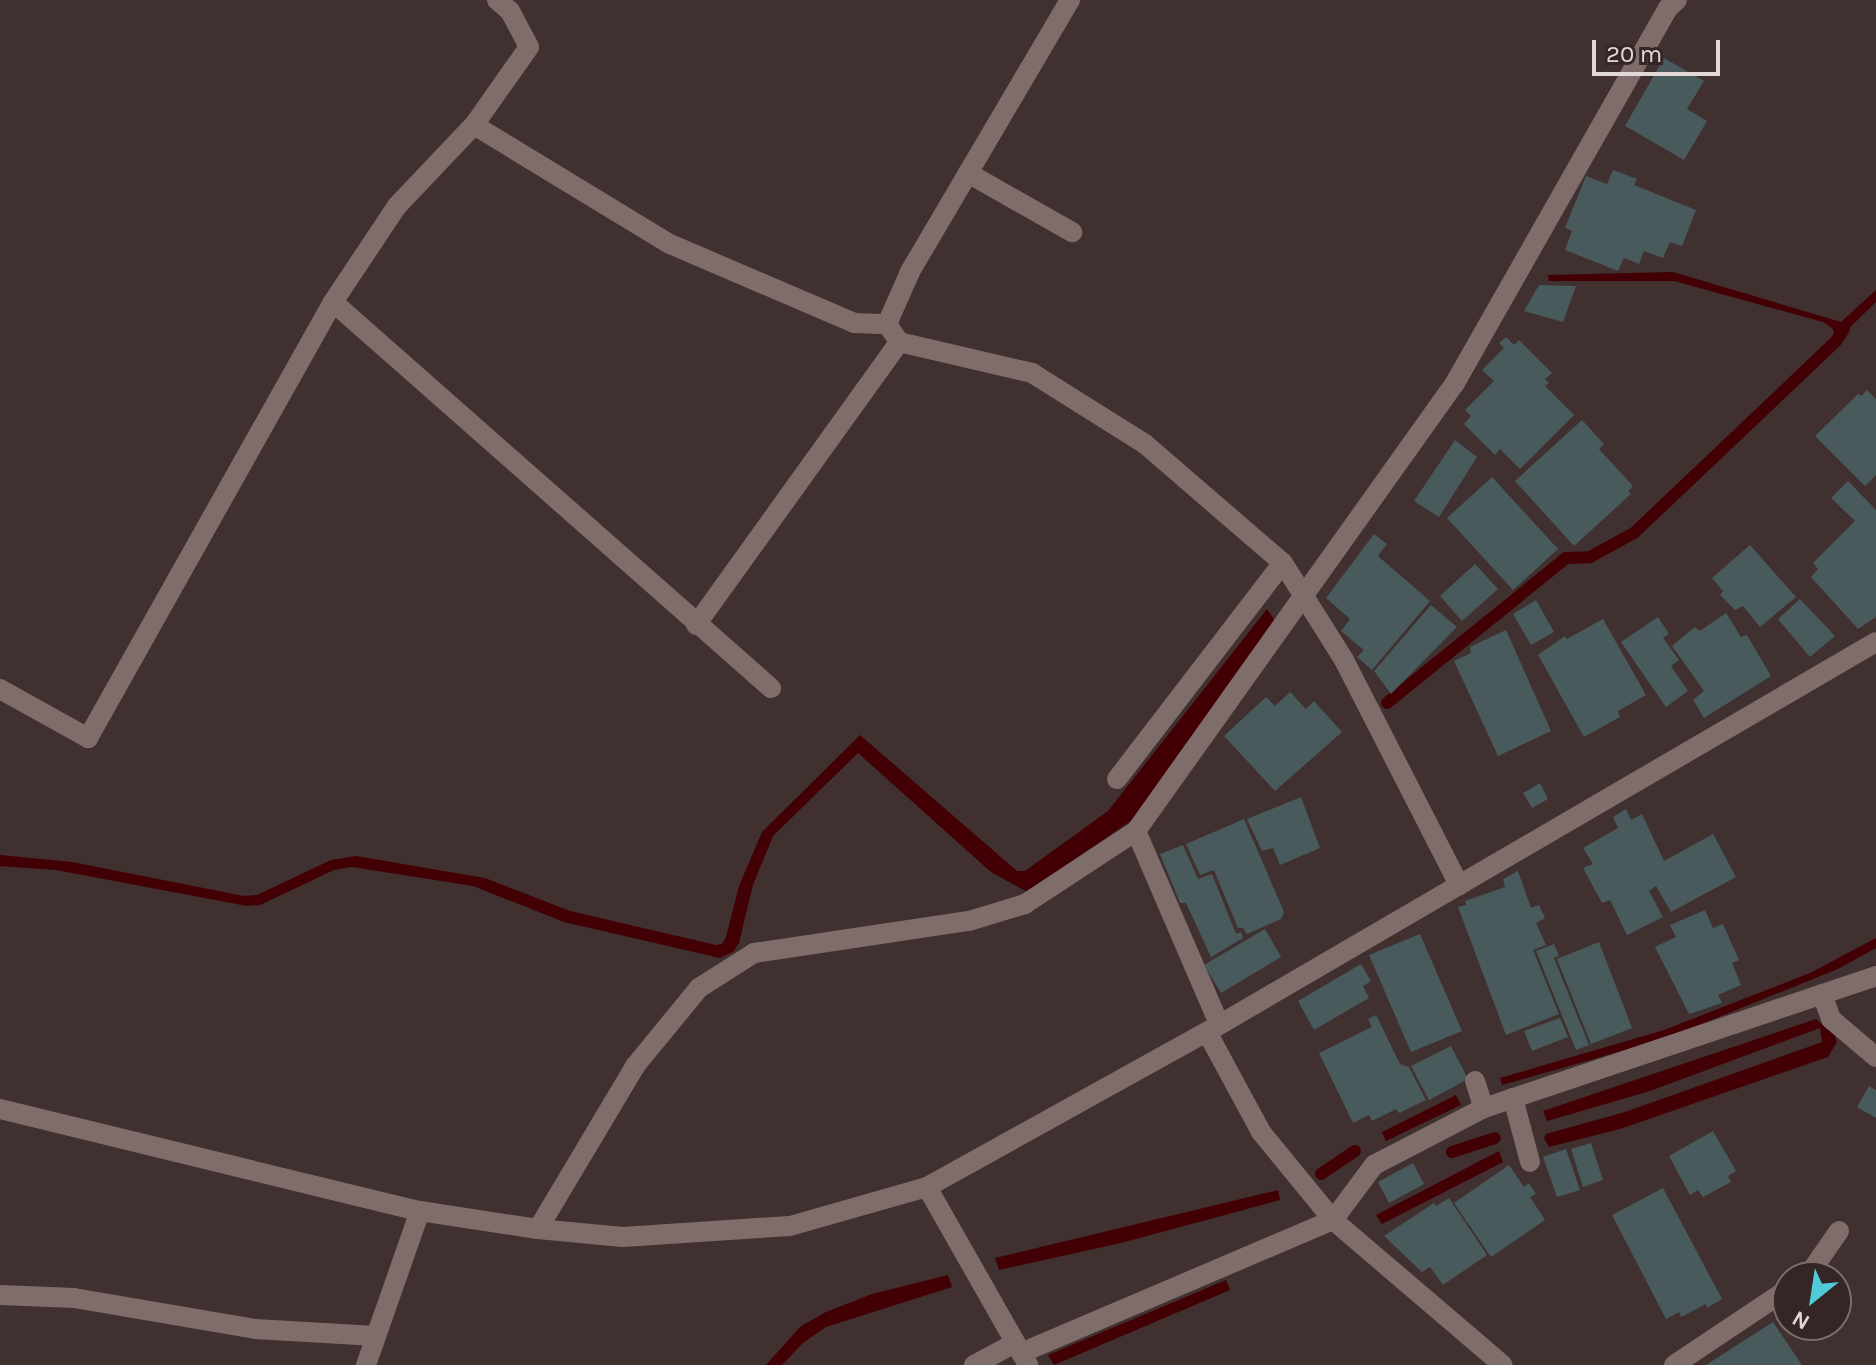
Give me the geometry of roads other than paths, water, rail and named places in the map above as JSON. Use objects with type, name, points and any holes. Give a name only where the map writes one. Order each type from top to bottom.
[{"type":"street","points":[[0,689],[88,738],[333,302],[397,206],[474,125],[529,47],[510,11],[497,0]]},
{"type":"street","points":[[887,324],[910,272],[1070,0]]},
{"type":"street","points":[[538,1229],[635,1066],[699,988],[754,953],[969,921],[1025,904],[1136,831],[1455,383],[1668,8],[1677,0]]},
{"type":"street","points":[[474,125],[670,244],[854,323],[887,324]]},
{"type":"street","points":[[968,173],[1072,232]]},
{"type":"street","points":[[333,302],[771,688]]},
{"type":"street","points":[[887,324],[899,342],[1032,373],[1145,444],[1283,563],[1344,660],[1459,885]]},
{"type":"street","points":[[696,625],[899,342]]},
{"type":"street","points":[[1117,779],[1283,563]]},
{"type":"street","points":[[0,1109],[420,1211],[538,1229],[623,1237],[790,1226],[927,1187],[1213,1028],[1876,642]]},
{"type":"street","points":[[1136,831],[1213,1028],[1261,1132],[1333,1220],[1503,1365]]},
{"type":"street","points":[[974,1365],[1021,1354],[1333,1220],[1374,1165],[1484,1108],[1876,976]]},
{"type":"street","points":[[1822,994],[1831,1019],[1876,1057]]},
{"type":"street","points":[[1475,1081],[1484,1108]]},
{"type":"street","points":[[1513,1098],[1530,1162]]},
{"type":"street","points":[[927,1187],[1021,1354]]},
{"type":"street","points":[[366,1365],[420,1211]]},
{"type":"street","points":[[1818,1261],[1839,1231]]},
{"type":"street","points":[[0,1295],[74,1298],[255,1329],[376,1336]]},
{"type":"street","points":[[1674,1365],[1772,1300]]},
{"type":"waterway","points":[[1387,703],[1566,558],[1590,557],[1634,533],[1836,341],[1844,329]]},
{"type":"waterway","points":[[1452,1152],[1495,1138]]},
{"type":"waterway","points":[[1321,1174],[1355,1151]]}]
